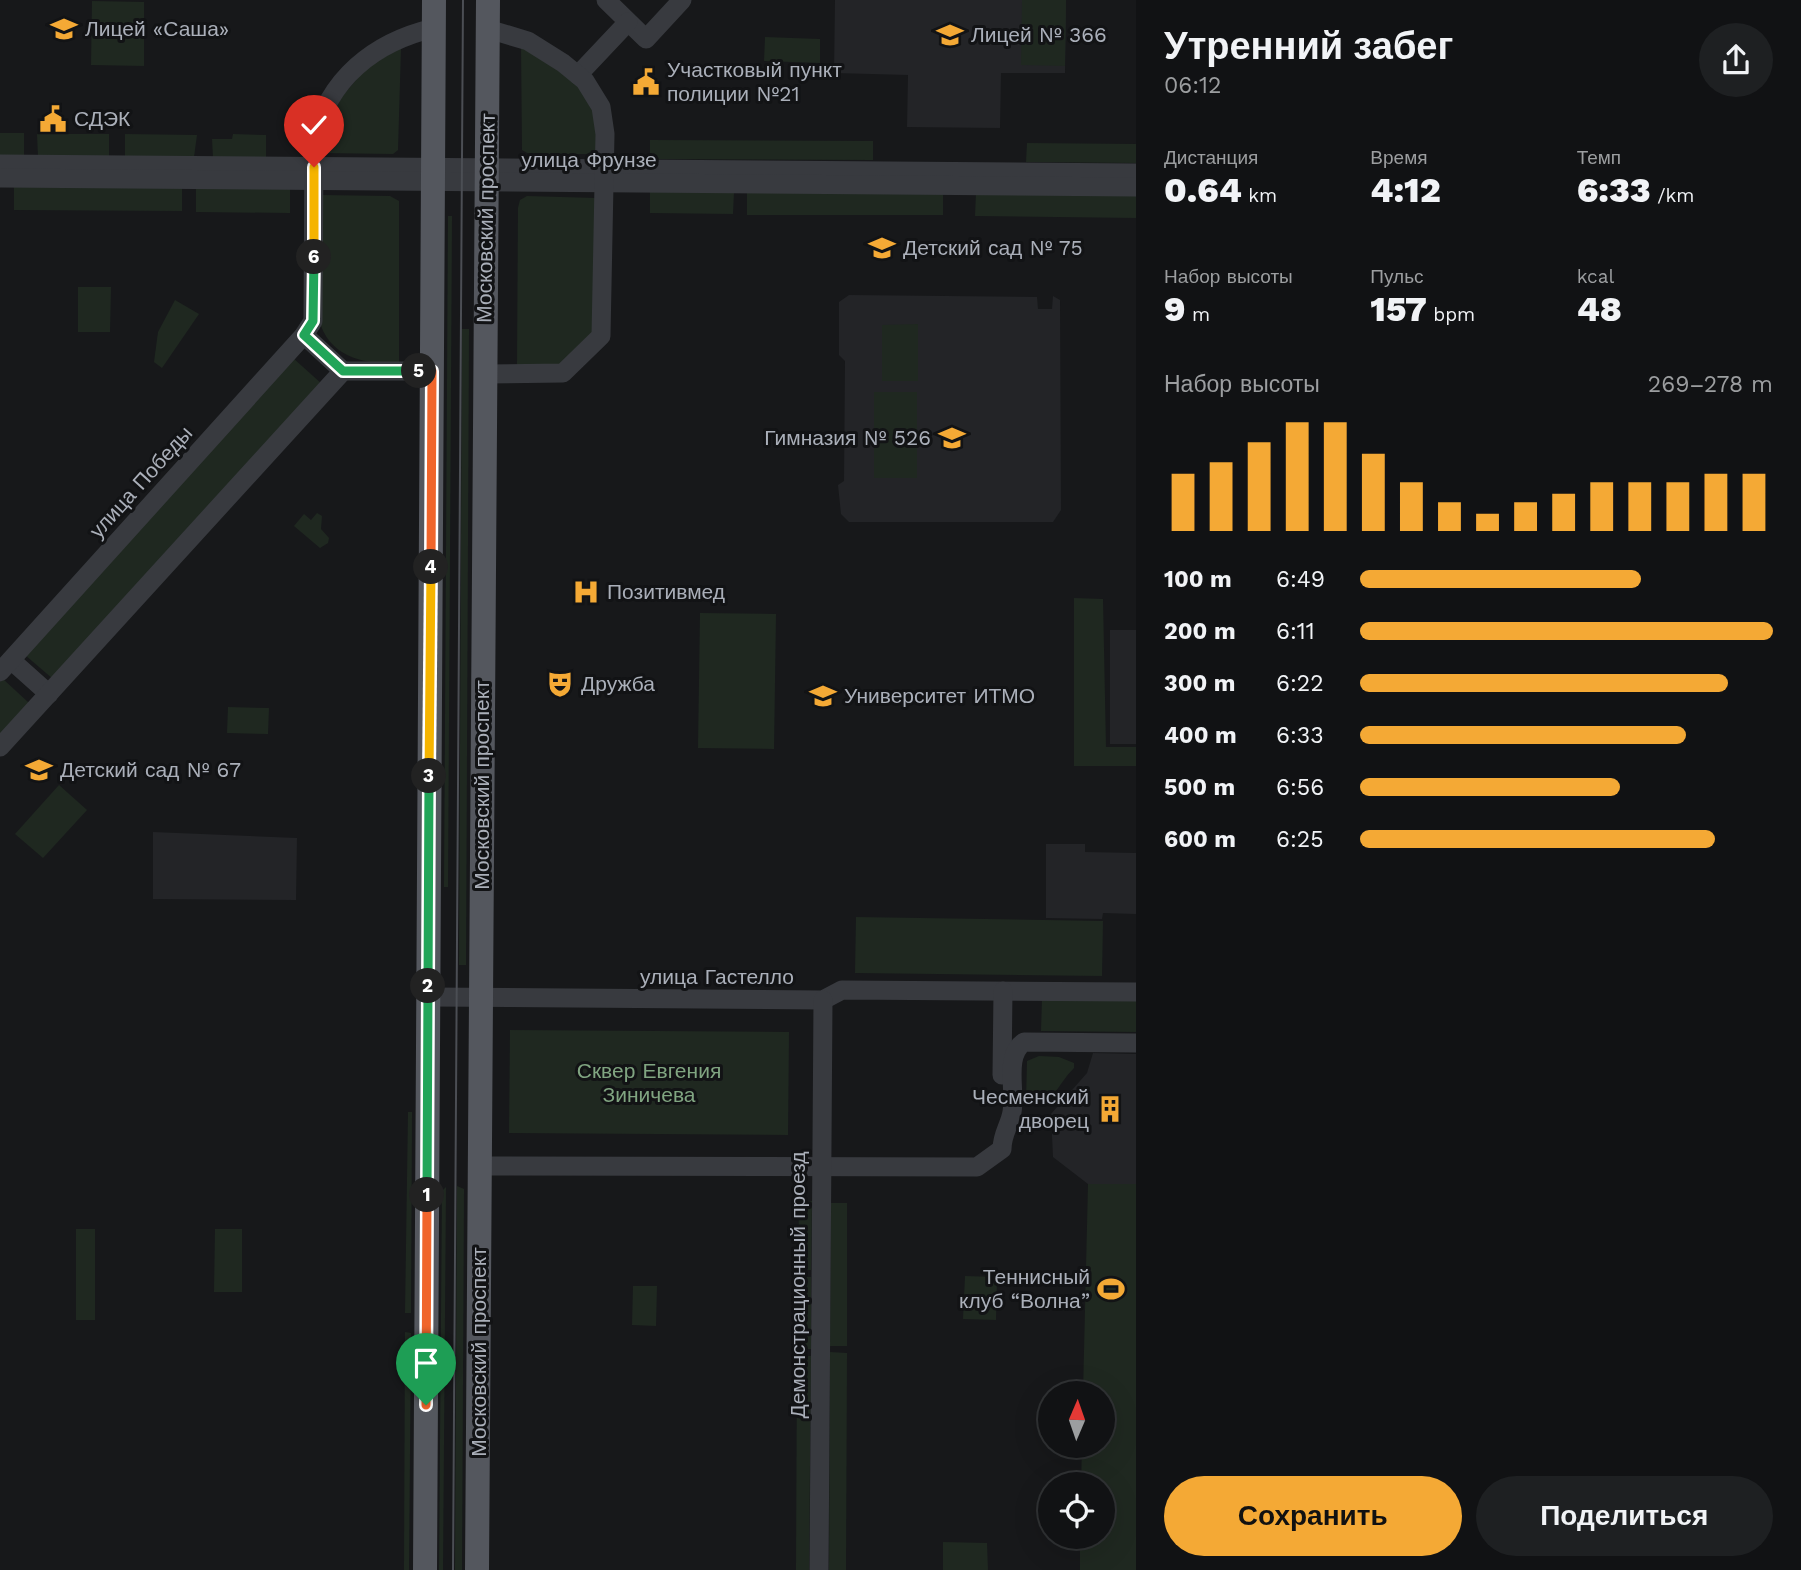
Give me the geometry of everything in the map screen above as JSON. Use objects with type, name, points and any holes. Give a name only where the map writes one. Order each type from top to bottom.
[{"type":"main road","points":[[425,1570],[434,0]]},
{"type":"main road","name":"Московский проспект","points":[[477,1570],[488,0]]},
{"type":"street","points":[[606,0],[646,40],[682,0]]},
{"type":"street","points":[[578,75],[628,22]]},
{"type":"street","points":[[432,371],[343,371],[304,335],[313,321],[314,140],[319,119],[330,95],[345,76],[380,49],[412,33],[434,28]]},
{"type":"street","points":[[485,374],[563,373],[601,337],[605,176],[605,119],[595,95],[578,75],[528,41],[488,29]]},
{"type":"street","name":"улица Фрунзе","points":[[0,164],[314,174]]},
{"type":"street","name":"улица Фрунзе","points":[[605,176],[1136,173]]},
{"type":"street","name":"улица Фрунзе","points":[[0,178],[487,175],[1136,187]]},
{"type":"street","name":"улица Победы","points":[[49,694],[5,666],[304,335]]},
{"type":"street","points":[[0,747],[343,371]]},
{"type":"street","name":"улица Гастелло","points":[[428,997],[823,1000],[842,990],[1136,992]]},
{"type":"street","points":[[479,1166],[978,1167],[1002,1149],[1003,991]]},
{"type":"street","name":"Демонстрационный проезд","points":[[819,1570],[823,1000]]},
{"type":"street","points":[[1002,1136],[1012,1113],[1013,1060],[1024,1042],[1136,1043]]},
{"type":"shaded area","name":"Лицей № 366","points":[[835,0],[1066,0],[1065,73],[1001,73],[1000,128],[907,127],[908,75],[834,73]]},
{"type":"shaded area","name":"Гимназия № 526","points":[[849,295],[1037,297],[1038,309],[1052,309],[1053,296],[1060,300],[1061,510],[1053,522],[849,522],[841,514],[838,485],[844,481],[845,361],[839,355],[839,302]]},
{"type":"shaded area","points":[[1110,630],[1136,630],[1136,744],[1110,744]]},
{"type":"shaded area","points":[[153,832],[297,838],[296,900],[153,899]]},
{"type":"shaded area","points":[[1046,844],[1085,844],[1085,852],[1136,853],[1136,914],[1103,913],[1102,919],[1046,918]]},
{"type":"shaded area","points":[[1093,1053],[1136,1054],[1136,1184],[1088,1184],[1053,1157],[1051,1114],[1087,1073]]},
{"type":"green space","points":[[1022,0],[1066,0],[1065,66],[1021,65]]},
{"type":"green space","points":[[92,1],[144,2],[144,66],[91,65]]},
{"type":"green space","points":[[765,37],[820,39],[820,63],[764,61]]},
{"type":"green space","points":[[521,47],[568,76],[587,96],[598,121],[598,154],[529,154],[522,150]]},
{"type":"green space","points":[[401,48],[398,150],[393,154],[320,153],[334,106],[368,66]]},
{"type":"green space","points":[[0,133],[24,133],[24,156],[0,156]]},
{"type":"green space","points":[[37,134],[109,134],[109,156],[38,157]]},
{"type":"green space","points":[[125,134],[197,135],[194,157],[125,157]]},
{"type":"green space","points":[[233,134],[266,135],[266,158],[213,158],[212,139],[232,139]]},
{"type":"green space","points":[[650,140],[873,141],[873,160],[650,159]]},
{"type":"green space","points":[[1027,143],[1136,144],[1136,163],[1026,162]]},
{"type":"green space","points":[[14,187],[182,188],[182,211],[14,210]]},
{"type":"green space","points":[[196,188],[290,189],[290,213],[196,212]]},
{"type":"green space","points":[[650,191],[734,192],[733,214],[650,213]]},
{"type":"green space","points":[[747,192],[943,192],[943,215],[747,215]]},
{"type":"green space","points":[[976,192],[1136,194],[1136,218],[975,216]]},
{"type":"green space","points":[[322,195],[390,196],[399,201],[399,364],[364,361],[343,353],[334,346],[321,326]]},
{"type":"green space","points":[[527,196],[596,198],[594,333],[562,365],[517,367],[518,208],[520,200]]},
{"type":"green space","points":[[448,216],[452,216],[448,887],[444,887]]},
{"type":"green space","points":[[78,287],[111,287],[110,332],[78,332]]},
{"type":"green space","points":[[175,300],[199,314],[162,368],[154,362],[158,332]]},
{"type":"green space","points":[[918,324],[918,381],[882,381],[882,325]]},
{"type":"green space","points":[[462,329],[469,329],[466,965],[459,965]]},
{"type":"green space","points":[[293,358],[322,384],[53,679],[25,655]]},
{"type":"green space","points":[[874,392],[917,392],[917,478],[874,478]]},
{"type":"green space","points":[[317,513],[322,516],[321,529],[329,538],[328,543],[320,548],[294,526],[304,514],[311,520]]},
{"type":"green space","points":[[1074,598],[1103,599],[1106,747],[1136,747],[1136,766],[1074,766]]},
{"type":"green space","points":[[700,613],[776,614],[774,749],[698,748]]},
{"type":"green space","points":[[3,679],[29,703],[0,735],[0,682]]},
{"type":"green space","points":[[228,707],[269,708],[268,734],[227,733]]},
{"type":"green space","points":[[59,785],[87,810],[43,858],[15,834]]},
{"type":"green space","points":[[856,917],[1103,921],[1102,976],[855,973]]},
{"type":"green space","points":[[1042,998],[1136,999],[1136,1032],[1041,1031]]},
{"type":"green space","name":"Сквер Евгения Зиничева","points":[[510,1030],[789,1032],[788,1135],[509,1133]]},
{"type":"green space","points":[[1039,1056],[1059,1057],[1074,1063],[1074,1068],[1051,1095],[1026,1101],[1027,1061]]},
{"type":"green space","points":[[408,1112],[412,1112],[411,1313],[405,1313]]},
{"type":"green space","name":"Теннисный клуб “Волна”","points":[[1088,1184],[1136,1184],[1136,1570],[1080,1570],[1080,1549],[1115,1549],[1115,1472],[1081,1472],[1082,1458],[1115,1458],[1115,1381],[1083,1381]]},
{"type":"green space","points":[[457,1186],[464,1189],[462,1570],[455,1570]]},
{"type":"green space","points":[[446,1187],[443,1570],[439,1570],[442,1191]]},
{"type":"green space","points":[[799,1201],[812,1201],[811,1270],[798,1270]]},
{"type":"green space","points":[[831,1203],[847,1203],[847,1346],[830,1346]]},
{"type":"green space","points":[[76,1229],[95,1229],[95,1320],[76,1320]]},
{"type":"green space","points":[[215,1229],[242,1229],[242,1292],[214,1292]]},
{"type":"green space","points":[[965,1276],[997,1277],[996,1320],[963,1319]]},
{"type":"green space","points":[[798,1277],[811,1277],[811,1349],[798,1349]]},
{"type":"green space","points":[[633,1286],[657,1286],[656,1326],[632,1325]]},
{"type":"green space","points":[[405,1332],[411,1333],[409,1570],[404,1570]]},
{"type":"green space","points":[[830,1352],[847,1353],[846,1570],[829,1570]]},
{"type":"green space","points":[[797,1356],[811,1356],[809,1570],[796,1570]]},
{"type":"green space","points":[[943,1542],[987,1543],[988,1570],[943,1570]]},
{"type":"tram line","points":[[453,1570],[463,0]]},
{"type":"place","name":"Лицей «Саша»","points":[[64,29]]},
{"type":"place","name":"Лицей № 366","points":[[950,35]]},
{"type":"place","name":"Участковый пункт полиции №21","points":[[646,82]]},
{"type":"place","name":"СДЭК","points":[[53,119]]},
{"type":"place","name":"Детский сад № 75","points":[[882,248]]},
{"type":"place","name":"Гимназия № 526","points":[[952,438]]},
{"type":"place","name":"Позитивмед","points":[[586,592]]},
{"type":"place","name":"Дружба","points":[[560,684]]},
{"type":"place","name":"Университет ИТМО","points":[[823,696]]},
{"type":"place","name":"Детский сад № 67","points":[[39,770]]},
{"type":"place","name":"Чесменский дворец","points":[[1110,1109]]},
{"type":"place","name":"Теннисный клуб “Волна”","points":[[1111,1289]]},
{"type":"route","points":[[314,167],[313,321],[304,335],[343,371],[432,371],[426,1405]]}]
